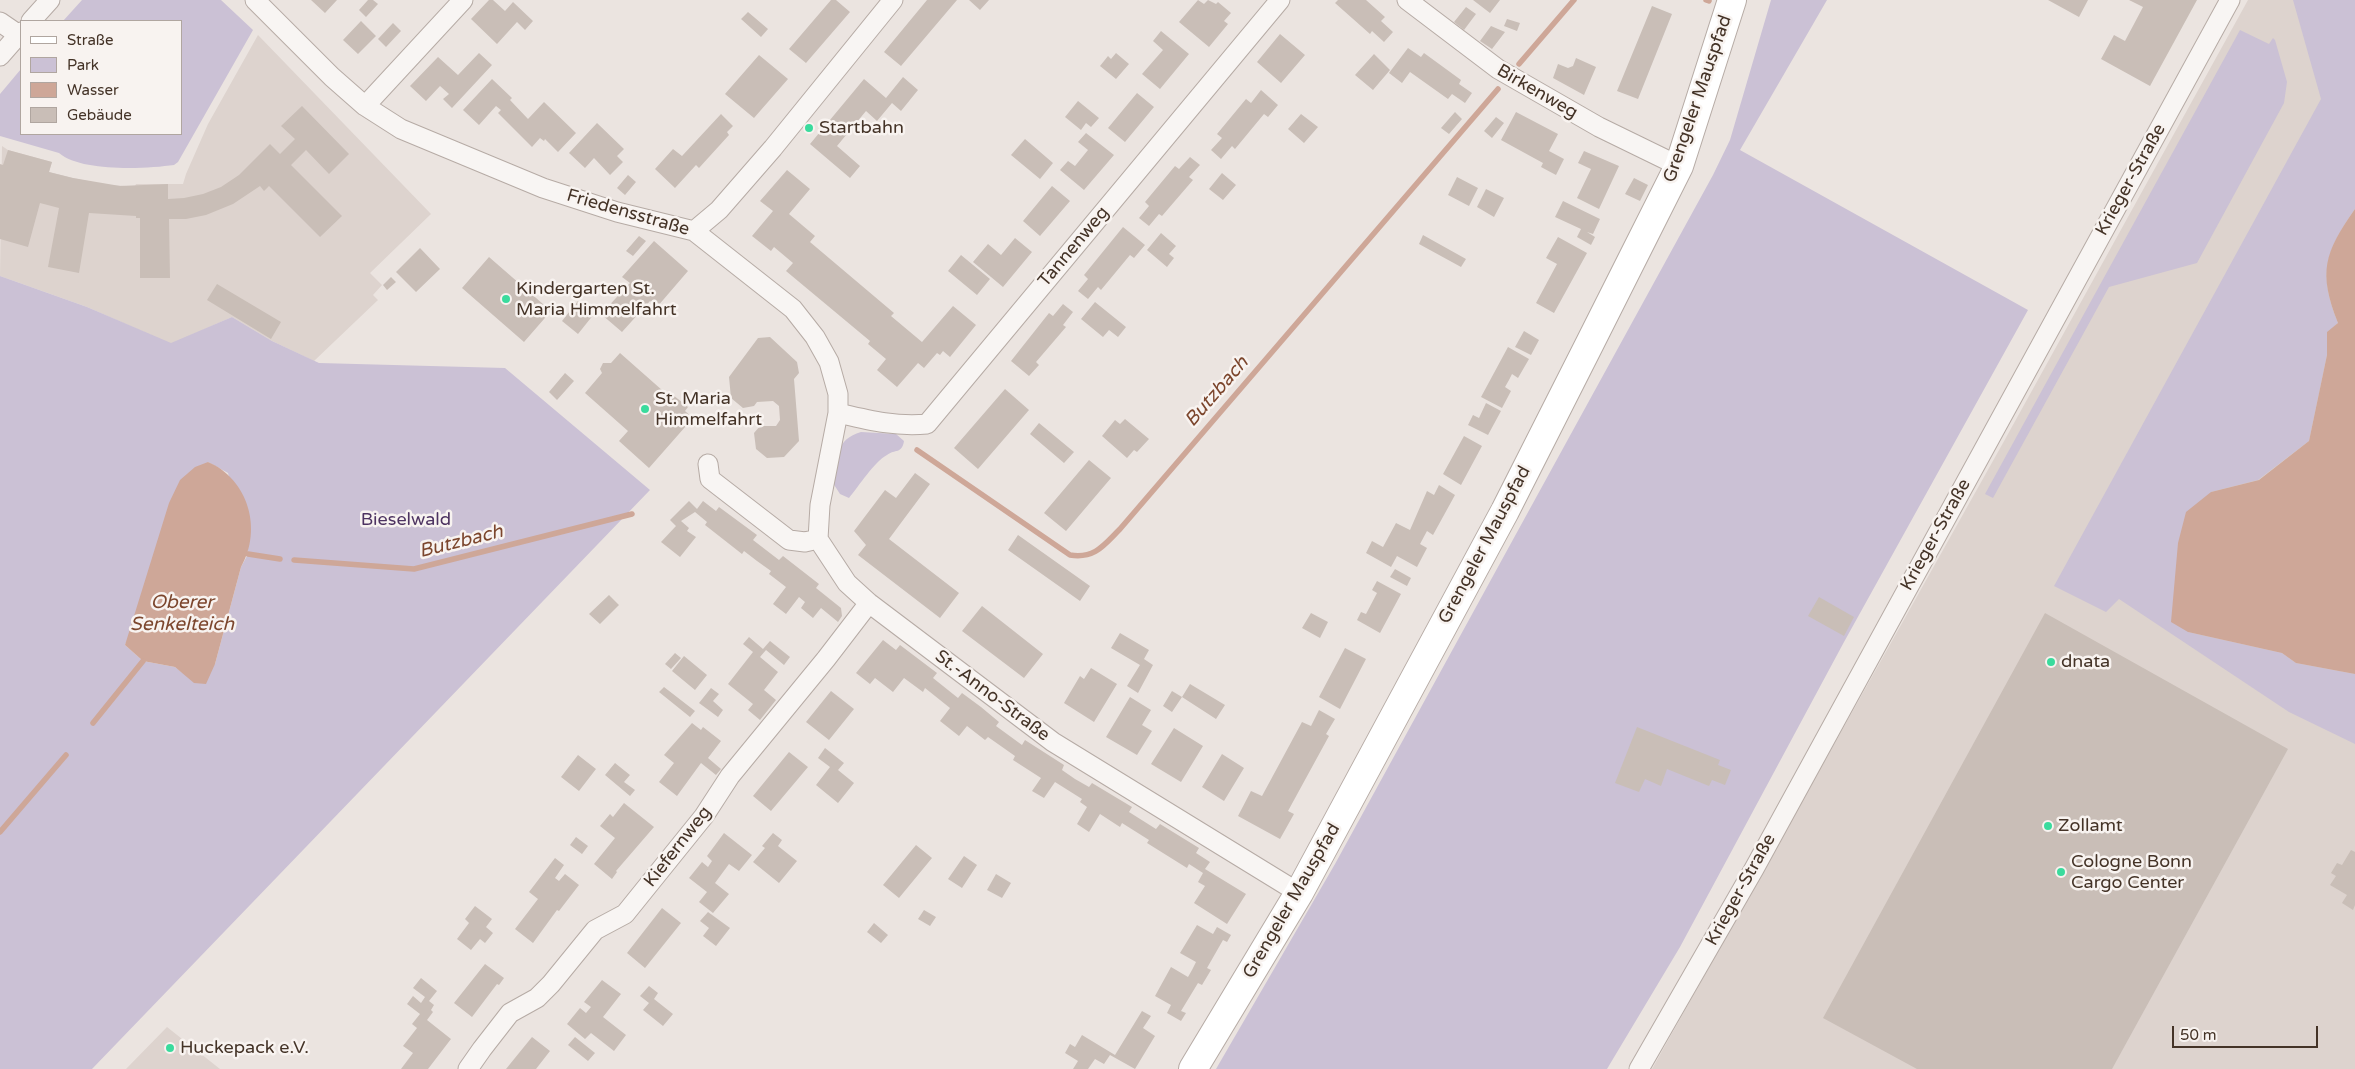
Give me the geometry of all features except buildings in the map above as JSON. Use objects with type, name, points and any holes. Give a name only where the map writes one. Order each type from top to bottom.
[{"type":"main road","name":"Grengeler Mauspfad","points":[[1193,1069],[1299,893],[1505,511],[1678,166],[1732,0]]},
{"type":"street","points":[[32,20],[50,0]]},
{"type":"street","name":"Friedensstraße","points":[[256,0],[332,77],[365,106],[401,129],[543,188],[616,212],[694,231],[793,309],[815,337],[829,362],[838,394],[838,413],[824,483],[818,539]]},
{"type":"street","points":[[365,106],[463,0]]},
{"type":"street","points":[[694,231],[719,210],[803,113],[894,0]]},
{"type":"street","name":"Tannenweg","points":[[838,413],[879,423],[908,426],[927,424],[1280,0]]},
{"type":"street","name":"Birkenweg","points":[[1407,0],[1505,74],[1599,127],[1678,166]]},
{"type":"street","name":"Krieger-Straße","points":[[1639,1069],[1754,869],[2230,0]]},
{"type":"street","points":[[0,22],[20,28]]},
{"type":"street","points":[[0,56],[20,34]]},
{"type":"street","points":[[709,471],[789,540],[804,542],[818,539]]},
{"type":"street","name":"St.-Anno-Straße","points":[[818,539],[847,582],[869,603],[1053,742],[1299,893]]},
{"type":"street","name":"Kiefernweg","points":[[468,1069],[510,1013],[537,998],[551,984],[595,930],[625,914],[704,816],[730,776],[826,659],[869,603]]},
{"type":"shaded area","points":[[2248,0],[2355,0],[2355,1069],[1652,1069],[2003,443]]},
{"type":"shaded area","points":[[258,35],[431,214],[370,273],[382,285],[373,295],[378,300],[314,361],[272,341],[232,317],[171,344],[87,307],[0,276],[2,146],[8,150],[52,162],[49,172],[73,178],[107,185],[183,184],[208,124]]},
{"type":"shaded area","name":"Huckepack e.V.","points":[[167,1027],[220,1069],[126,1069]]},
{"type":"green space","points":[[82,0],[221,0],[253,30],[178,162],[174,165],[114,168],[82,163],[69,159],[59,153],[0,136],[0,94],[20,70],[20,135],[182,135],[182,20],[64,20]]},
{"type":"green space","points":[[1771,0],[1827,0],[1740,150],[2028,310],[1844,642],[1680,947],[1607,1069],[1216,1069],[1335,864],[1713,175],[1730,140]]},
{"type":"green space","points":[[2293,0],[2355,0],[2355,209],[2331,251],[2327,276],[2328,290],[2338,323],[2327,333],[2327,355],[2309,441],[2258,480],[2211,492],[2188,632],[2282,653],[2296,663],[2355,674],[2355,744],[2289,712],[2119,599],[2106,612],[2054,586],[2321,99]]},
{"type":"green space","points":[[2240,30],[2269,44],[2273,38],[2275,40],[2287,82],[2284,103],[2197,263],[2109,287],[1993,498],[1985,494]]},
{"type":"green space","name":"Bieselwald","points":[[0,276],[87,307],[171,343],[232,317],[272,341],[319,363],[505,368],[650,490],[92,1069],[0,1069]],"holes":[[[208,462],[228,473],[248,554],[241,567],[215,664],[183,673],[175,667],[143,661],[125,645]]]},
{"type":"green space","points":[[861,432],[896,434],[904,441],[900,450],[890,453],[877,463],[849,498],[840,494],[831,480],[842,444],[853,435]]},
{"type":"water","points":[[2355,209],[2355,674],[2296,663],[2282,653],[2188,632],[2171,622],[2178,543],[2186,512],[2211,492],[2259,480],[2309,441],[2327,355],[2327,332],[2338,323],[2328,290],[2327,263],[2336,238]]},
{"type":"water","name":"Oberer Senkelteich","points":[[208,462],[222,470],[233,480],[242,493],[248,507],[251,537],[215,664],[206,684],[194,683],[175,667],[143,661],[125,645],[169,503],[180,480],[195,467]]},
{"type":"waterway","name":"Butzbach","points":[[1519,64],[1574,0]]},
{"type":"waterway","name":"Butzbach","points":[[917,450],[1070,555],[1086,555],[1098,550],[1120,529],[1498,89]]},
{"type":"waterway","name":"Butzbach","points":[[294,560],[414,569],[632,514]]},
{"type":"waterway","name":"Butzbach","points":[[248,554],[280,559]]},
{"type":"waterway","name":"Butzbach","points":[[93,723],[143,661]]},
{"type":"waterway","name":"Butzbach","points":[[0,832],[66,755]]},
{"type":"place","name":"Startbahn","points":[[809,128]]},
{"type":"place","name":"Kindergarten St. Maria Himmelfahrt","points":[[506,299]]},
{"type":"place","name":"St. Maria Himmelfahrt","points":[[645,409]]},
{"type":"place","name":"dnata","points":[[2051,662]]},
{"type":"place","name":"Zollamt","points":[[2048,826]]},
{"type":"place","name":"Cologne Bonn Cargo Center","points":[[2061,872]]},
{"type":"place","name":"Huckepack e.V.","points":[[170,1048]]}]
